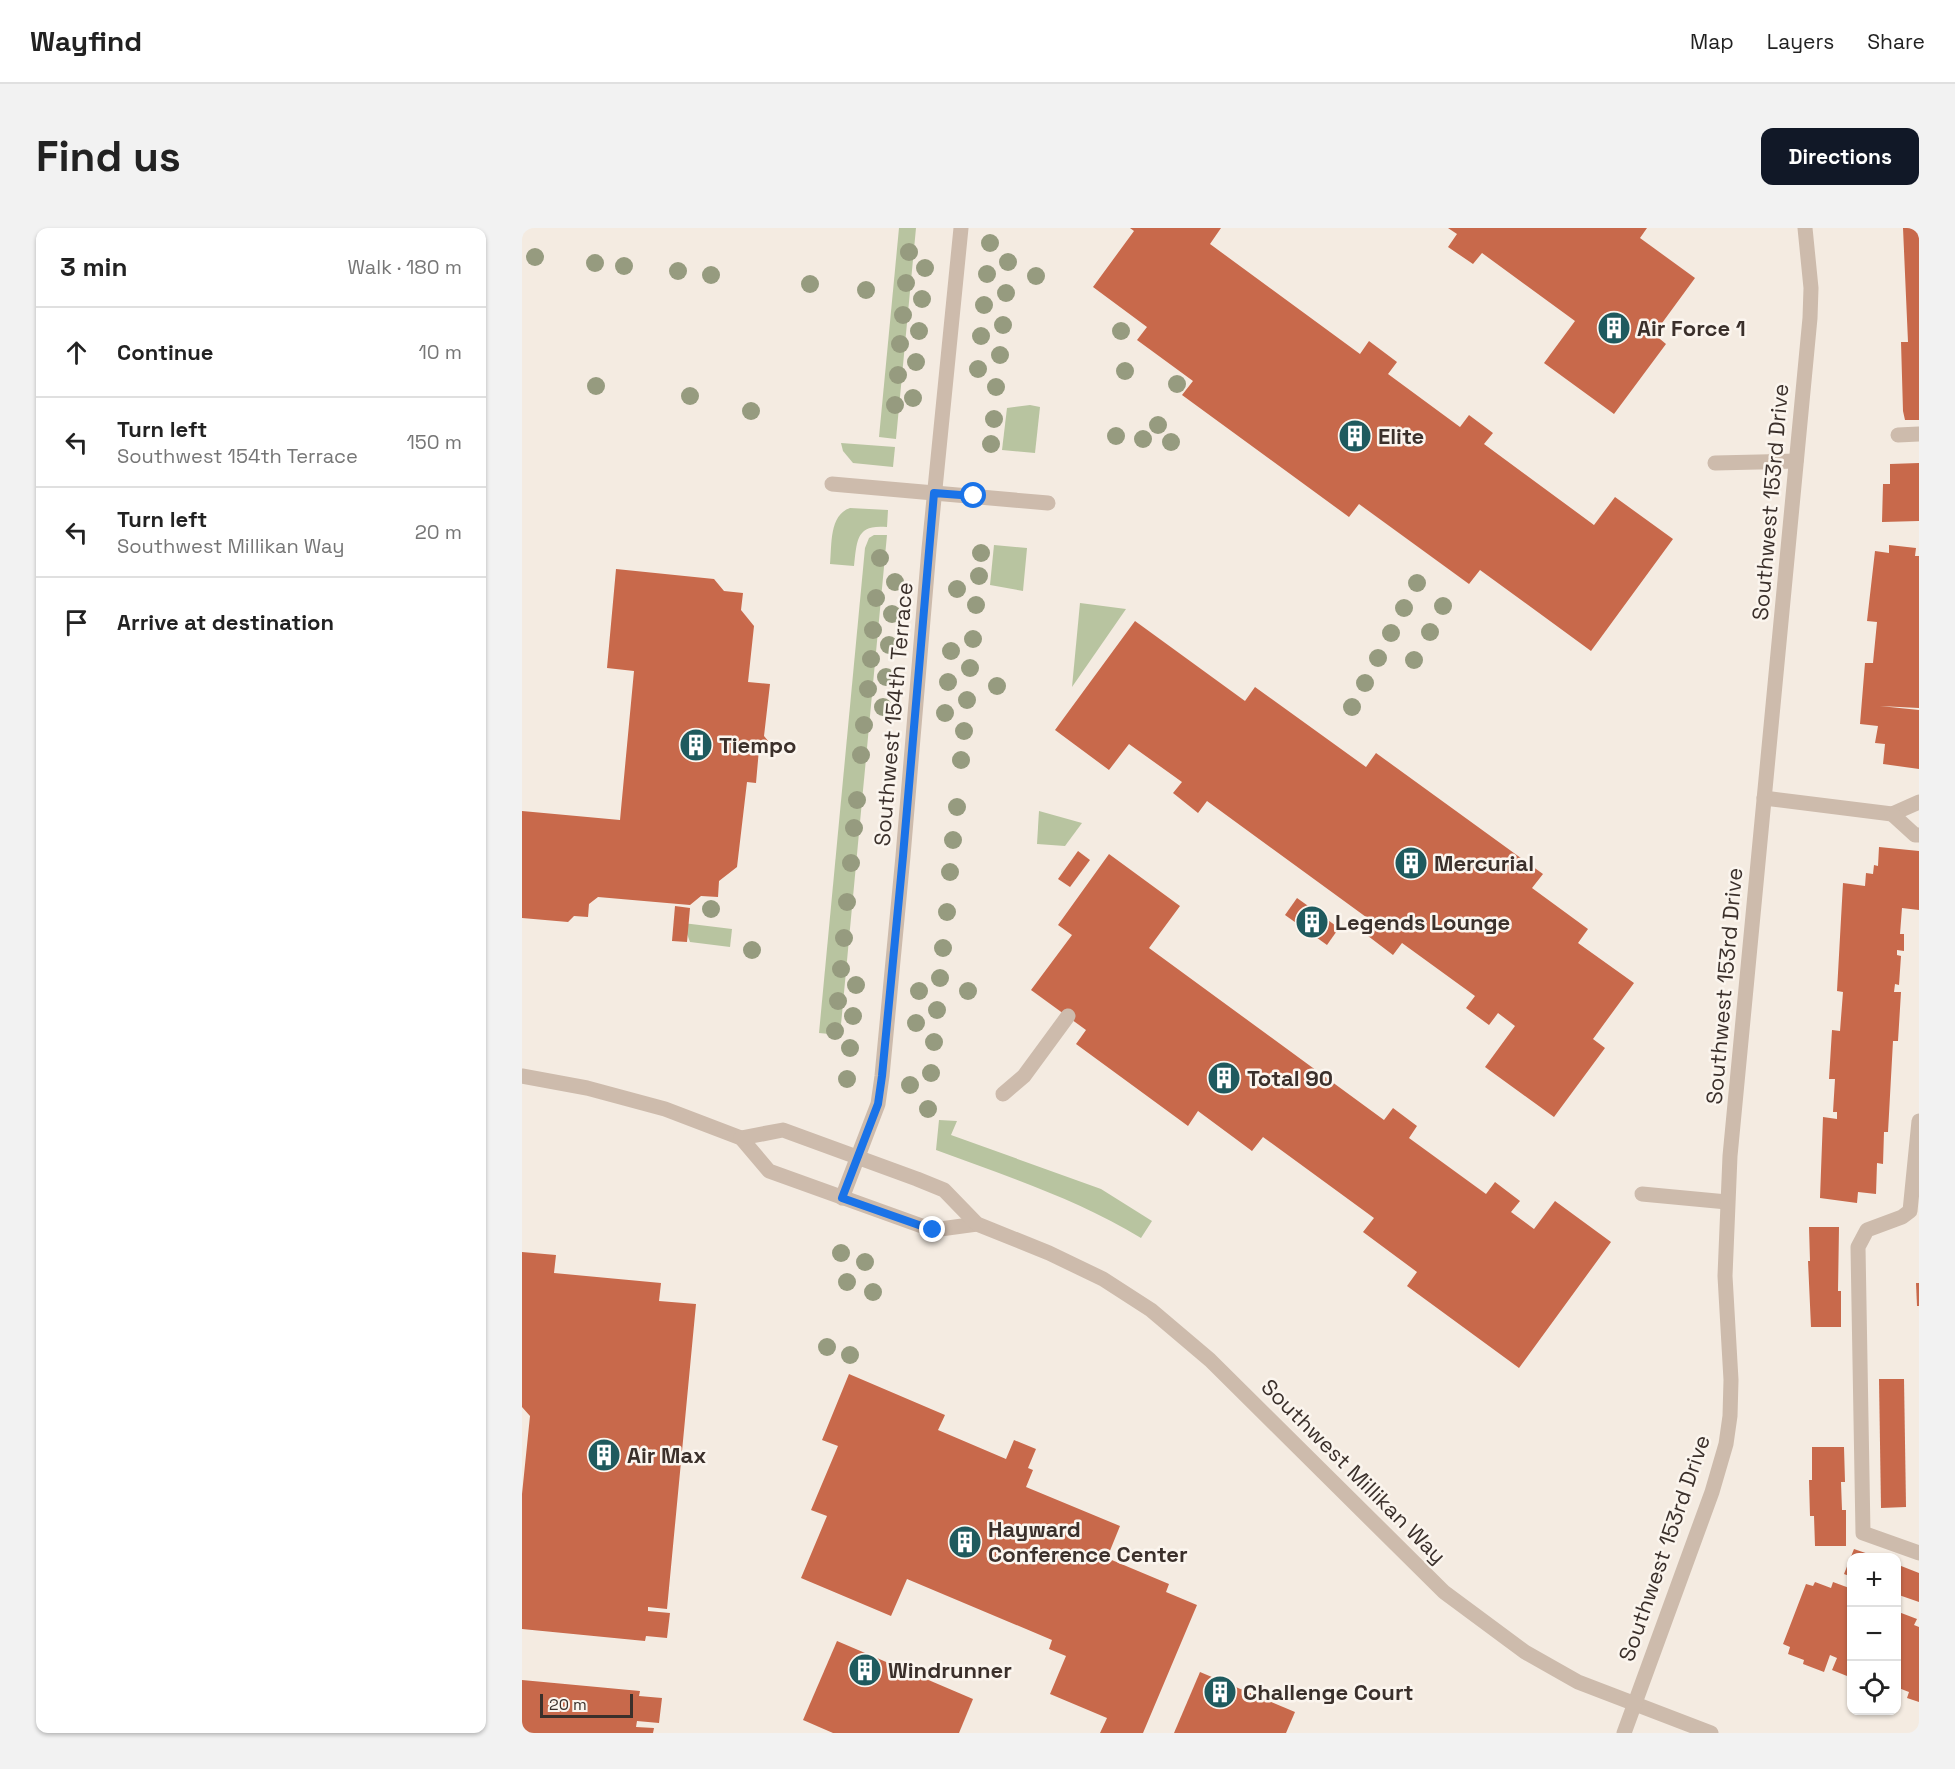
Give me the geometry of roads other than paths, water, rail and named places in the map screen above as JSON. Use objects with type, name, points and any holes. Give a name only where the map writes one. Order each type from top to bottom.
[{"type":"street","name":"Southwest 154th Terrace","points":[[842,1198],[878,1104],[882,1076],[934,493],[961,228]]},
{"type":"street","name":"Southwest 153rd Drive","points":[[1624,1733],[1712,1492],[1730,1416],[1731,1380],[1725,1276],[1727,1202],[1810,318],[1811,288],[1805,228]]},
{"type":"street","points":[[1898,435],[1919,434]]},
{"type":"street","points":[[1715,463],[1796,462]]},
{"type":"street","points":[[832,484],[1048,503]]},
{"type":"street","points":[[1764,798],[1892,814],[1919,802]]},
{"type":"street","points":[[1892,814],[1915,835],[1919,835]]},
{"type":"street","points":[[1003,1094],[1024,1076],[1068,1016]]},
{"type":"street","name":"Southwest Millikan Way","points":[[522,1076],[587,1088],[664,1109],[741,1138],[769,1172],[933,1230],[977,1224]]},
{"type":"street","points":[[1919,1121],[1914,1211],[1867,1230],[1858,1247],[1863,1533],[1919,1553]]},
{"type":"street","name":"Southwest Millikan Way","points":[[741,1138],[783,1130],[944,1190],[977,1224],[1049,1253],[1103,1279],[1151,1310],[1210,1360],[1444,1592],[1525,1652],[1578,1682],[1711,1733]]},
{"type":"street","points":[[1642,1194],[1727,1202]]},
{"type":"place","name":"Air Force 1","points":[[1614,328]]},
{"type":"place","name":"Elite","points":[[1355,436]]},
{"type":"place","name":"Tiempo","points":[[696,745]]},
{"type":"place","name":"Mercurial","points":[[1411,863]]},
{"type":"place","name":"Legends Lounge","points":[[1312,922]]},
{"type":"place","name":"Total 90","points":[[1224,1078]]},
{"type":"place","name":"Air Max","points":[[604,1455]]},
{"type":"place","name":"Hayward Conference Center","points":[[965,1542]]},
{"type":"place","name":"Windrunner","points":[[865,1670]]},
{"type":"place","name":"Challenge Court","points":[[1220,1692]]}]
